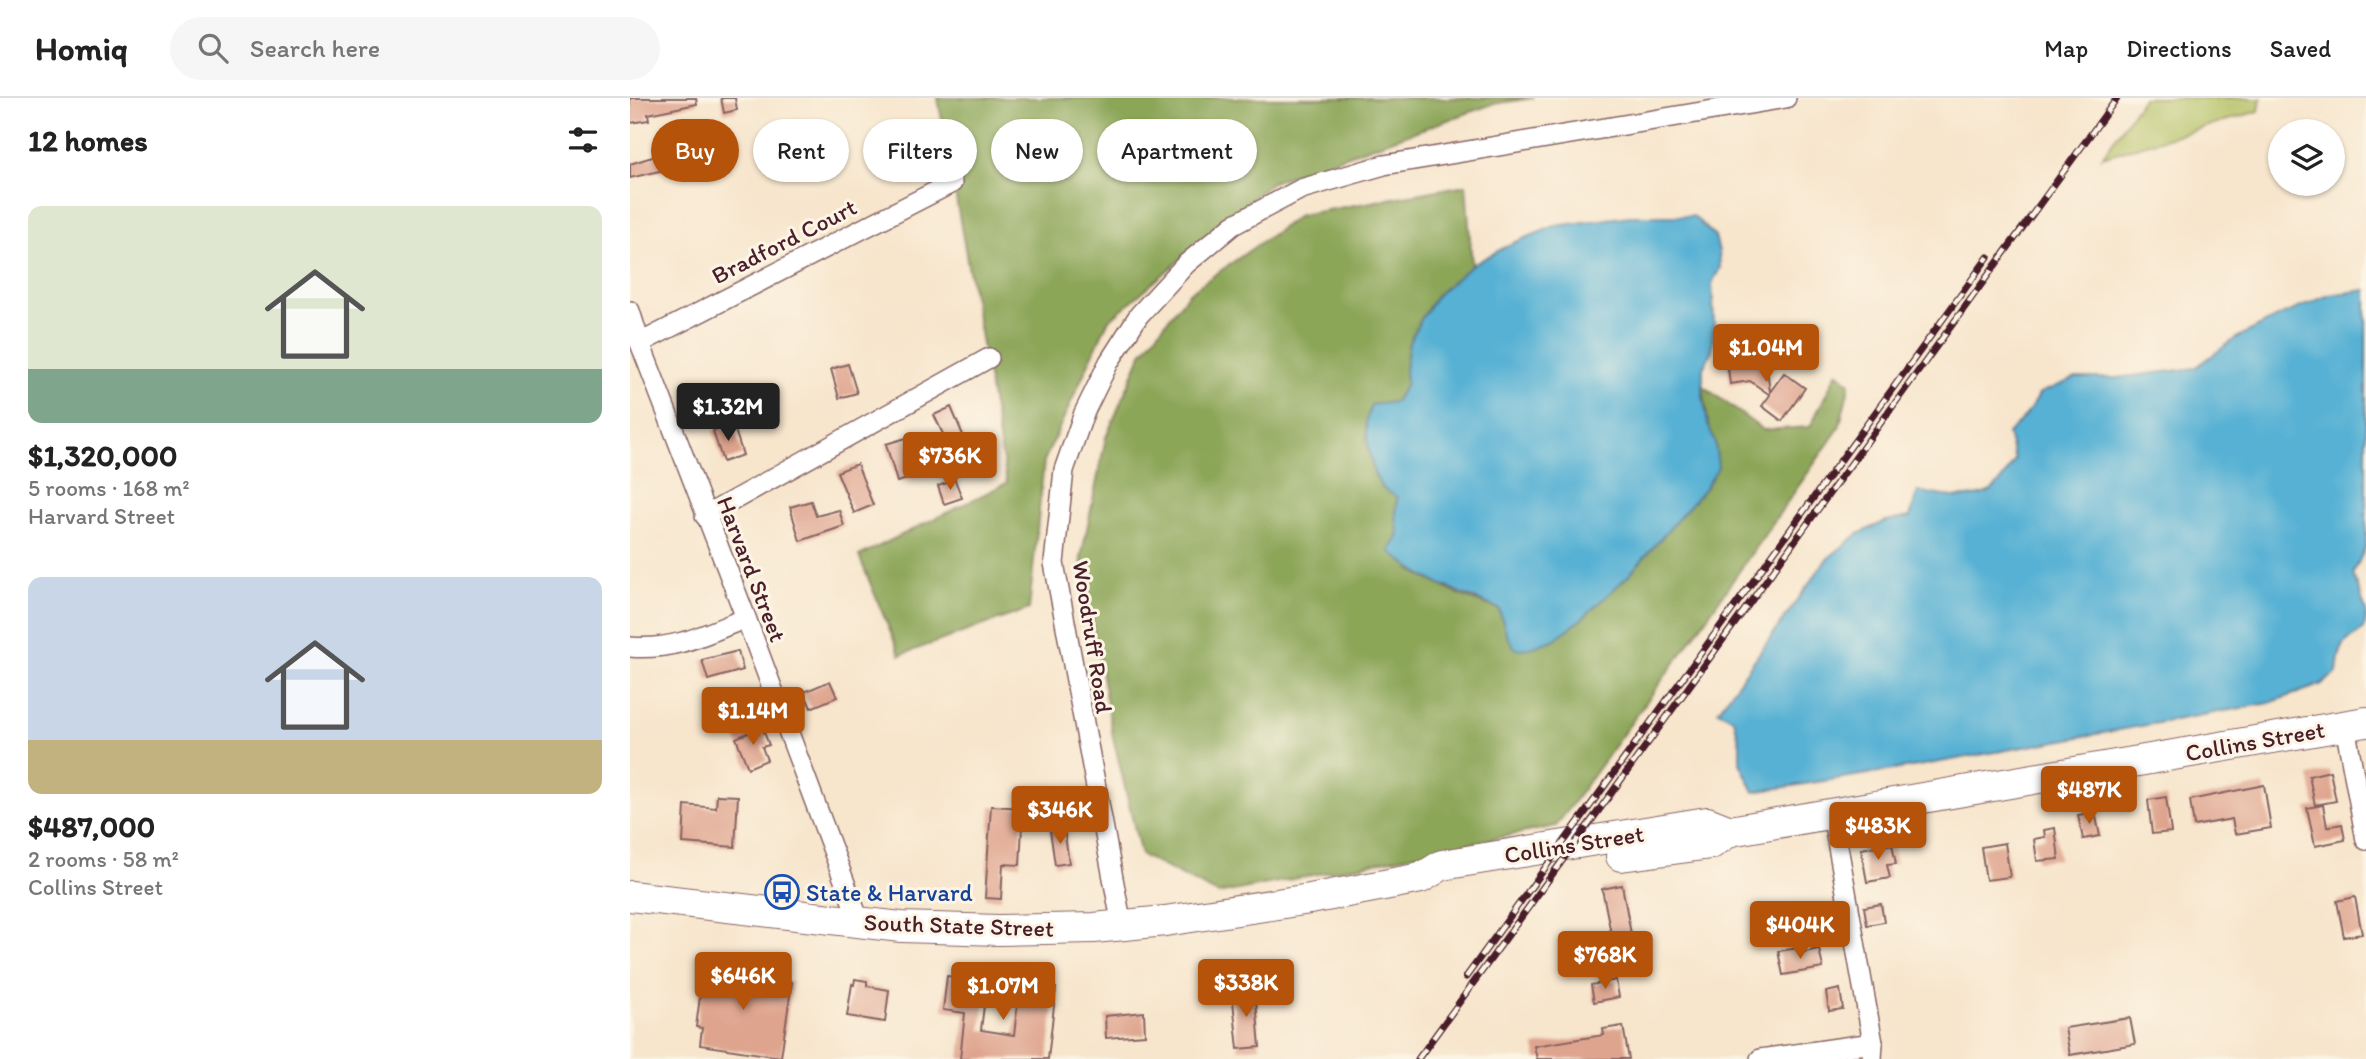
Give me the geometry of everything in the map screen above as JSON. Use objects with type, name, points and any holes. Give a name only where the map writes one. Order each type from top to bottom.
[{"type":"main road","name":"Collins Street","points":[[1122,926],[1252,908],[1421,878],[1446,885],[1599,859],[1711,844],[1730,831],[2356,724]]},
{"type":"main road","name":"South State Street","points":[[630,897],[901,927],[999,930],[1122,926]]},
{"type":"street","name":"Woodruff Road","points":[[1122,926],[1054,563],[1064,470],[1080,424],[1109,362],[1139,315],[1186,264],[1233,225],[1301,189],[1384,165],[1786,98]]},
{"type":"street","name":"Bradford Court","points":[[640,343],[951,183]]},
{"type":"street","name":"Harvard Street","points":[[630,312],[860,923]]},
{"type":"street","points":[[705,516],[989,358]]},
{"type":"street","points":[[630,647],[655,649],[685,642],[746,618]]},
{"type":"street","points":[[2356,724],[2366,840]]},
{"type":"street","points":[[1760,1059],[1873,1051],[1832,813]]},
{"type":"green space","points":[[938,98],[1533,98],[1493,104],[1272,182],[1108,321],[1044,461],[1029,609],[900,655],[859,556],[1007,483],[953,182],[977,182],[977,119],[942,119]]},
{"type":"green space","points":[[2143,98],[2261,98],[2259,111],[2102,157]]},
{"type":"green space","points":[[1466,185],[1472,265],[1437,295],[1422,318],[1409,343],[1406,384],[1395,402],[1385,405],[1397,496],[1396,518],[1410,570],[1460,595],[1499,609],[1507,636],[1552,640],[1577,623],[1628,576],[1706,487],[1715,442],[1708,424],[1703,386],[1763,430],[1810,427],[1837,372],[1850,383],[1839,428],[1689,643],[1556,826],[1218,894],[1141,855],[1113,737],[1081,558],[1106,437],[1142,353],[1189,293],[1300,215]]},
{"type":"water","points":[[1630,216],[1693,216],[1715,236],[1720,268],[1712,283],[1712,351],[1703,368],[1703,396],[1708,424],[1715,442],[1718,467],[1706,487],[1628,576],[1577,623],[1553,640],[1530,648],[1516,649],[1507,636],[1499,609],[1429,579],[1390,551],[1399,535],[1396,518],[1397,497],[1382,488],[1374,473],[1366,422],[1371,405],[1395,402],[1406,384],[1409,343],[1422,318],[1437,295],[1472,265],[1511,244],[1555,226]]},
{"type":"water","points":[[2366,290],[2366,546],[2353,574],[2366,612],[2366,620],[2363,630],[2342,648],[2337,673],[2320,685],[2269,703],[1918,766],[1754,792],[1740,763],[1740,744],[1734,719],[1718,711],[1826,560],[1858,534],[1886,521],[1910,517],[1918,491],[1964,497],[1991,491],[2015,460],[2008,434],[2027,414],[2040,393],[2076,378],[2117,378],[2195,368],[2236,338],[2275,318],[2329,295]]},
{"type":"building","points":[[630,98],[696,98],[697,104],[648,114],[649,120],[630,123]]},
{"type":"building","points":[[721,98],[735,98],[737,110],[724,113]]},
{"type":"building","points":[[651,157],[651,173],[630,178],[630,164]]},
{"type":"building","points":[[1765,355],[1770,392],[1784,373],[1805,388],[1782,421],[1762,406],[1770,395],[1750,381],[1730,384],[1727,360]]},
{"type":"building","points":[[848,364],[857,393],[839,398],[831,369]]},
{"type":"building","points":[[951,407],[966,442],[950,449],[934,415]]},
{"type":"building","points":[[733,424],[743,455],[723,462],[713,431]]},
{"type":"building","points":[[906,438],[918,476],[897,482],[886,444]]},
{"type":"building","points":[[857,464],[873,505],[854,513],[837,472]]},
{"type":"building","points":[[955,480],[962,498],[944,504],[938,486]]},
{"type":"building","points":[[811,501],[816,516],[839,510],[844,526],[800,541],[790,507]]},
{"type":"building","points":[[738,651],[743,670],[708,680],[702,660]]},
{"type":"building","points":[[830,681],[837,697],[811,708],[804,692]]},
{"type":"building","points":[[762,727],[769,745],[762,747],[767,760],[748,768],[736,738]]},
{"type":"building","points":[[2330,771],[2336,801],[2315,805],[2309,776]]},
{"type":"building","points":[[2264,785],[2271,828],[2235,834],[2232,819],[2194,826],[2190,800]]},
{"type":"building","points":[[717,795],[738,796],[735,847],[683,843],[685,805],[716,808]]},
{"type":"building","points":[[2166,797],[2171,832],[2152,834],[2148,800]]},
{"type":"building","points":[[2323,805],[2327,827],[2342,824],[2345,840],[2315,846],[2307,808]]},
{"type":"building","points":[[991,806],[1023,808],[1020,865],[1003,864],[1001,899],[985,898]]},
{"type":"building","points":[[2095,812],[2100,836],[2083,839],[2078,815]]},
{"type":"building","points":[[1064,828],[1069,863],[1055,865],[1050,830]]},
{"type":"building","points":[[2055,828],[2059,859],[2037,861],[2034,839],[2045,837],[2044,830]]},
{"type":"building","points":[[2005,843],[2010,877],[1986,880],[1981,847]]},
{"type":"building","points":[[1892,844],[1896,864],[1887,865],[1890,878],[1867,882],[1861,849]]},
{"type":"building","points":[[1622,885],[1631,934],[1612,938],[1602,889]]},
{"type":"building","points":[[2355,897],[2362,934],[2344,937],[2337,901]]},
{"type":"building","points":[[1881,904],[1884,922],[1867,925],[1864,907]]},
{"type":"building","points":[[1799,948],[1800,953],[1819,949],[1823,968],[1783,975],[1778,951]]},
{"type":"building","points":[[704,966],[792,982],[781,1057],[700,1045],[702,1028],[696,1027]]},
{"type":"building","points":[[947,976],[987,981],[981,1030],[1014,1035],[1020,984],[1056,988],[1048,1059],[960,1059],[965,1013],[943,1010]]},
{"type":"building","points":[[855,979],[867,981],[867,986],[889,990],[885,1022],[847,1016]]},
{"type":"building","points":[[1616,980],[1619,997],[1594,1002],[1591,985]]},
{"type":"building","points":[[1255,989],[1260,1047],[1238,1049],[1232,991]]},
{"type":"building","points":[[1840,989],[1843,1009],[1829,1011],[1826,992]]},
{"type":"building","points":[[1144,1012],[1145,1035],[1106,1038],[1105,1016]]},
{"type":"building","points":[[2130,1018],[2135,1044],[2070,1055],[2065,1028]]},
{"type":"building","points":[[1623,1026],[1629,1059],[1537,1059],[1534,1046],[1604,1035],[1603,1029]]},
{"type":"railway","points":[[1418,1059],[2117,98]]},
{"type":"railway","points":[[1466,977],[1988,257]]},
{"type":"place","name":"State & Harvard","points":[[782,892]]}]
